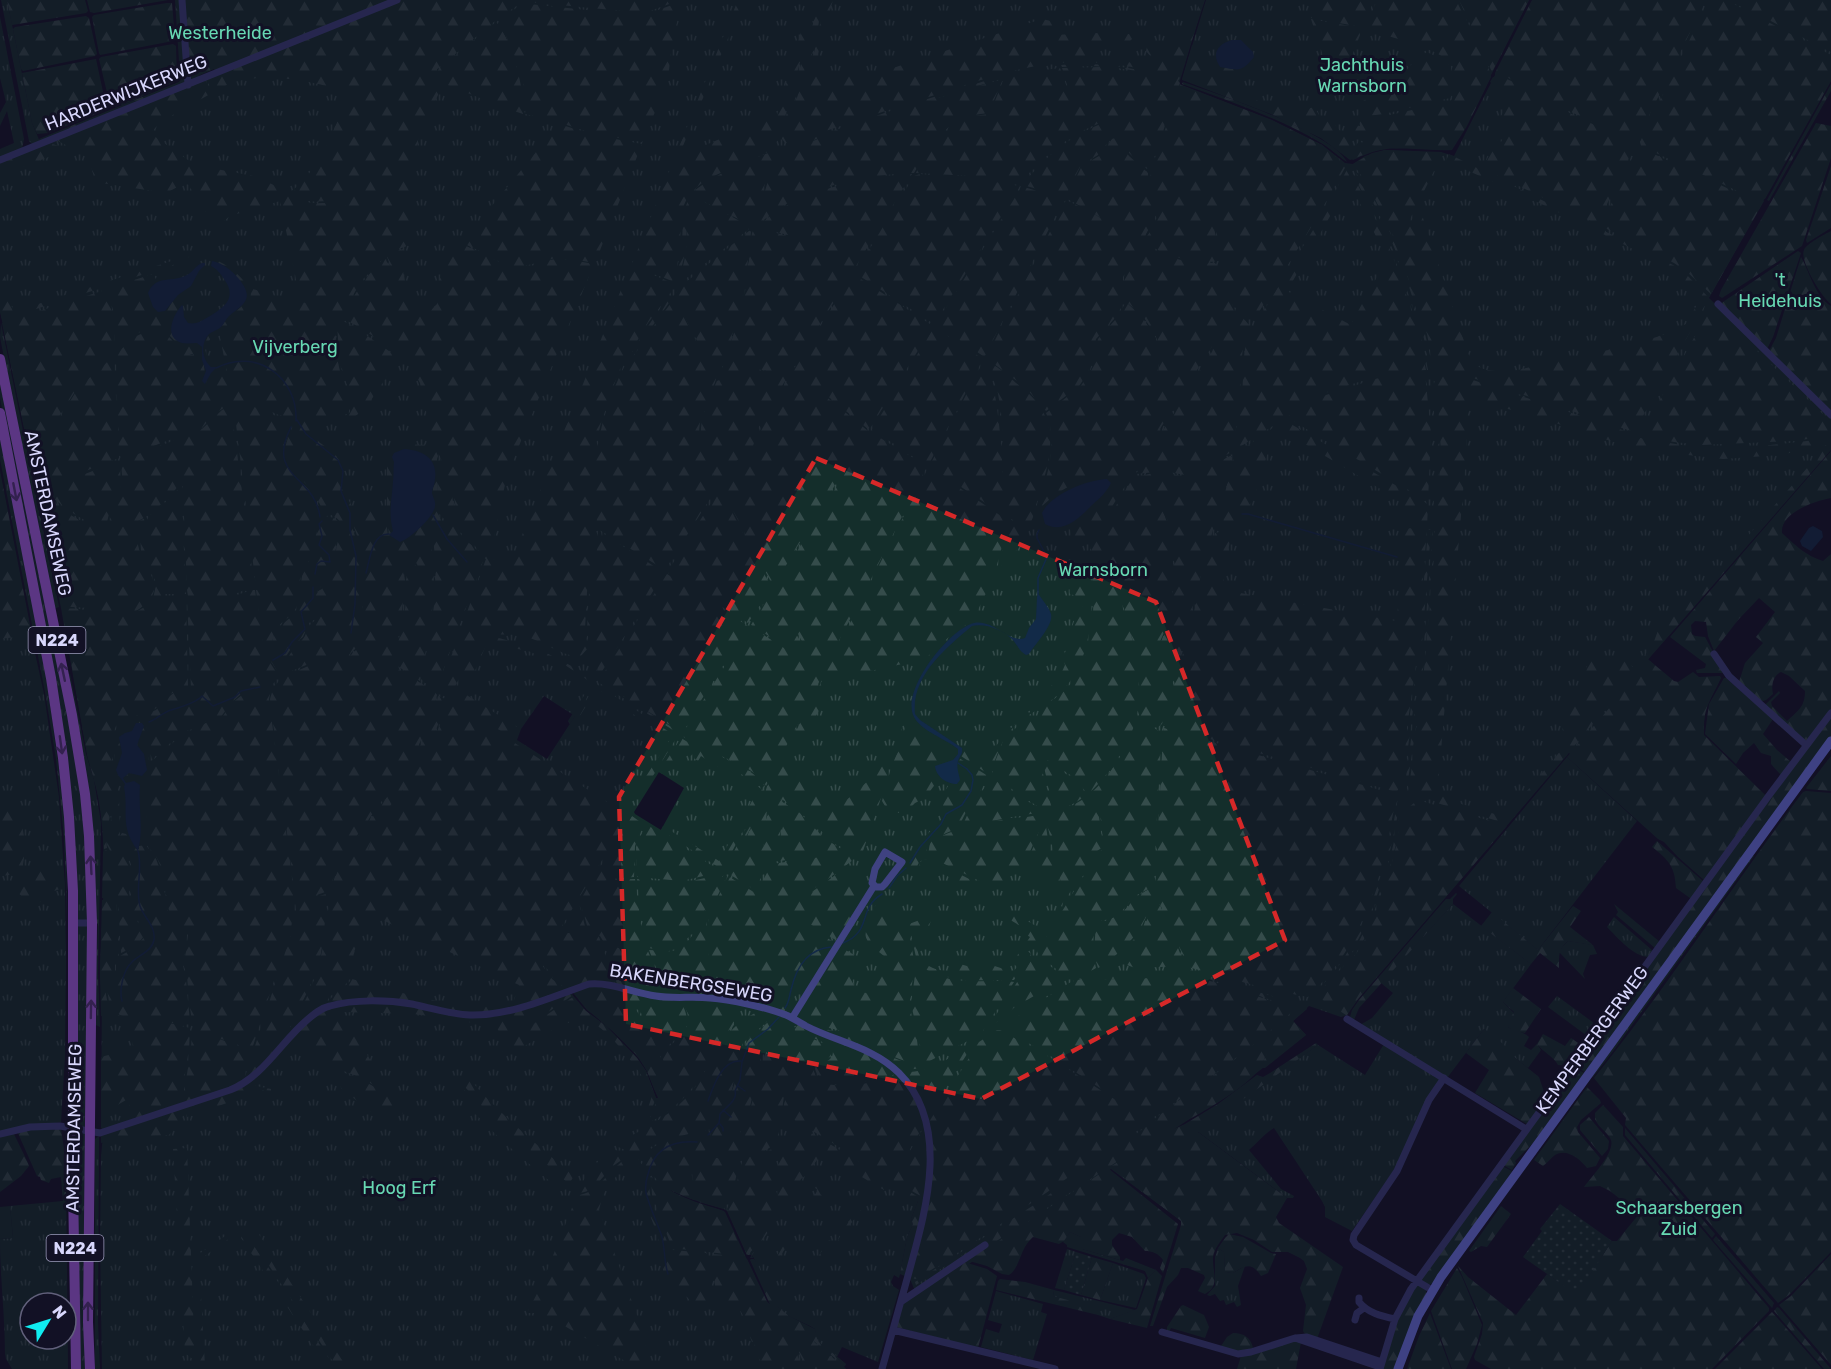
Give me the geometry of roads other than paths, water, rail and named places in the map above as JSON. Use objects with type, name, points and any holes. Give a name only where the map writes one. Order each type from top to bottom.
[{"type":"main road","name":"AMSTERDAMSEWEG","points":[[0,359],[79,755],[89,836],[92,923],[88,1323],[90,1369]]},
{"type":"main road","name":"AMSTERDAMSEWEG","points":[[0,414],[57,715],[69,818],[74,923],[73,1128],[76,1369]]},
{"type":"main road","name":"KEMPERBERGERWEG","points":[[1398,1369],[1411,1332],[1432,1290],[1831,741]]},
{"type":"street","points":[[182,0],[188,85]]},
{"type":"street","name":"HARDERWIJKERWEG","points":[[0,160],[397,0]]},
{"type":"street","points":[[1718,304],[1831,415]]},
{"type":"street","points":[[1714,654],[1729,676],[1806,745]]},
{"type":"street","name":"KEMPERBERGERWEG","points":[[1162,1332],[1238,1354],[1298,1338],[1381,1366],[1395,1319],[1405,1298],[1831,713]]},
{"type":"street","name":"BAKENBERGSEWEG","points":[[792,1018],[874,886],[873,877],[885,852],[902,862],[882,887],[874,886]]},
{"type":"street","points":[[74,923],[92,923]]},
{"type":"street","name":"BAKENBERGSEWEG","points":[[0,1134],[30,1127],[62,1126],[103,1133],[244,1084],[296,1029],[322,1009],[338,1004],[391,1002],[468,1015],[489,1015],[589,984],[601,983],[657,996],[711,998],[775,1012],[877,1056],[899,1073],[917,1096],[926,1122],[930,1173],[928,1190],[902,1302],[882,1369]]},
{"type":"street","points":[[1347,1019],[1444,1078],[1429,1100],[1397,1171],[1353,1237],[1356,1245],[1432,1290]]},
{"type":"street","name":"KEMPERBERGERWEG","points":[[1444,1078],[1526,1129]]},
{"type":"street","points":[[902,1302],[985,1245]]},
{"type":"street","points":[[907,1281],[916,1292]]},
{"type":"street","points":[[1359,1298],[1364,1308],[1395,1319]]},
{"type":"street","points":[[1355,1320],[1364,1308]]},
{"type":"street","points":[[893,1330],[1055,1369]]},
{"type":"water","points":[[1232,40],[1241,40],[1253,52],[1254,57],[1243,68],[1220,67],[1217,62],[1217,50]]},
{"type":"water","points":[[212,261],[224,265],[236,276],[244,286],[247,296],[243,304],[229,316],[221,327],[209,334],[204,342],[204,356],[208,364],[211,367],[217,367],[205,384],[202,381],[206,371],[202,360],[202,347],[197,343],[182,343],[176,340],[171,331],[173,320],[182,305],[184,317],[188,323],[194,323],[216,312],[228,300],[230,291],[228,285],[220,273],[211,266]]},
{"type":"water","points":[[202,263],[205,265],[191,286],[178,295],[165,311],[158,312],[153,307],[148,293],[151,287],[160,281],[187,275]]},
{"type":"water","points":[[404,449],[423,453],[434,466],[435,481],[432,493],[435,504],[434,511],[421,527],[400,542],[389,535],[393,531],[391,512],[394,462],[392,457],[394,453]]},
{"type":"water","points":[[1107,479],[1111,483],[1106,491],[1074,521],[1057,527],[1045,524],[1042,513],[1061,494],[1080,485]]},
{"type":"water","points":[[1813,526],[1822,531],[1823,537],[1811,551],[1802,546],[1800,541]]},
{"type":"water","points":[[1038,593],[1049,609],[1051,618],[1047,629],[1029,654],[1026,655],[1020,650],[1005,633],[1013,638],[1025,638],[1036,619]]},
{"type":"water","points":[[974,623],[981,623],[988,624],[1003,632],[988,626],[972,626],[941,653],[924,675],[919,687],[915,700],[915,714],[920,720],[962,748],[957,764],[960,780],[957,784],[949,783],[940,777],[935,766],[953,760],[958,754],[958,749],[917,722],[912,706],[914,692],[929,662],[952,637],[964,628]]},
{"type":"water","points":[[136,723],[142,723],[144,726],[137,745],[144,754],[147,770],[142,776],[129,773],[123,778],[126,783],[134,781],[140,785],[141,834],[138,851],[128,834],[125,784],[116,770],[122,753],[119,737],[132,731]]},
{"type":"waterway","points":[[216,368],[231,362],[246,361],[272,370],[290,391],[295,405],[296,421]]},
{"type":"waterway","points":[[297,420],[306,434],[338,460],[343,471],[341,491],[350,513],[350,530],[356,556],[355,604],[351,633]]},
{"type":"waterway","points":[[291,427],[285,444],[284,457],[287,467],[310,492],[320,517]]},
{"type":"waterway","points":[[1242,514],[1397,557]]},
{"type":"waterway","points":[[433,515],[447,539],[467,562]]},
{"type":"waterway","points":[[315,574],[317,564],[321,561],[330,562],[329,555],[319,545],[322,536],[319,524],[322,521]]},
{"type":"waterway","points":[[1038,594],[1038,578],[1047,557],[1037,538],[1039,530]]},
{"type":"waterway","points":[[366,573],[375,542],[383,535],[389,534]]},
{"type":"waterway","points":[[273,660],[285,653],[305,629],[301,612],[313,598],[313,587]]},
{"type":"waterway","points":[[149,722],[166,712],[192,703],[202,696],[213,706],[235,697],[241,691],[260,687]]},
{"type":"waterway","points":[[910,863],[920,847],[941,824],[946,814],[962,805],[971,791],[972,775],[958,763]]},
{"type":"waterway","points":[[122,1001],[121,986],[126,970],[132,962],[151,947],[154,940],[153,930],[140,906],[138,851]]},
{"type":"waterway","points":[[889,888],[906,868]]},
{"type":"waterway","points":[[843,943],[858,932],[870,906],[882,894]]},
{"type":"waterway","points":[[785,1008],[796,974],[804,961],[815,951],[831,947]]},
{"type":"waterway","points":[[708,1135],[719,1123],[720,1114],[735,1097],[742,1062],[749,1043],[768,1029],[779,1017]]},
{"type":"waterway","points":[[708,1101],[719,1075],[729,1064],[741,1061]]},
{"type":"waterway","points":[[738,1086],[745,1091]]},
{"type":"waterway","points":[[723,1110],[731,1117]]},
{"type":"waterway","points":[[720,1124],[723,1131]]},
{"type":"waterway","points":[[668,1274],[662,1237],[646,1193],[647,1179],[655,1158],[665,1148],[680,1143],[697,1142]]},
{"type":"park label","name":"Westerheide","points":[[220,33]]},
{"type":"park label","name":"Jachthuis Warnsborn","points":[[1362,76]]},
{"type":"park label","name":"'t Heidehuis","points":[[1780,290]]},
{"type":"park label","name":"Vijverberg","points":[[295,347]]},
{"type":"park label","name":"Warnsborn","points":[[1103,570]]},
{"type":"park label","name":"Hoog Erf","points":[[399,1188]]},
{"type":"park label","name":"Schaarsbergen Zuid","points":[[1679,1218]]}]
